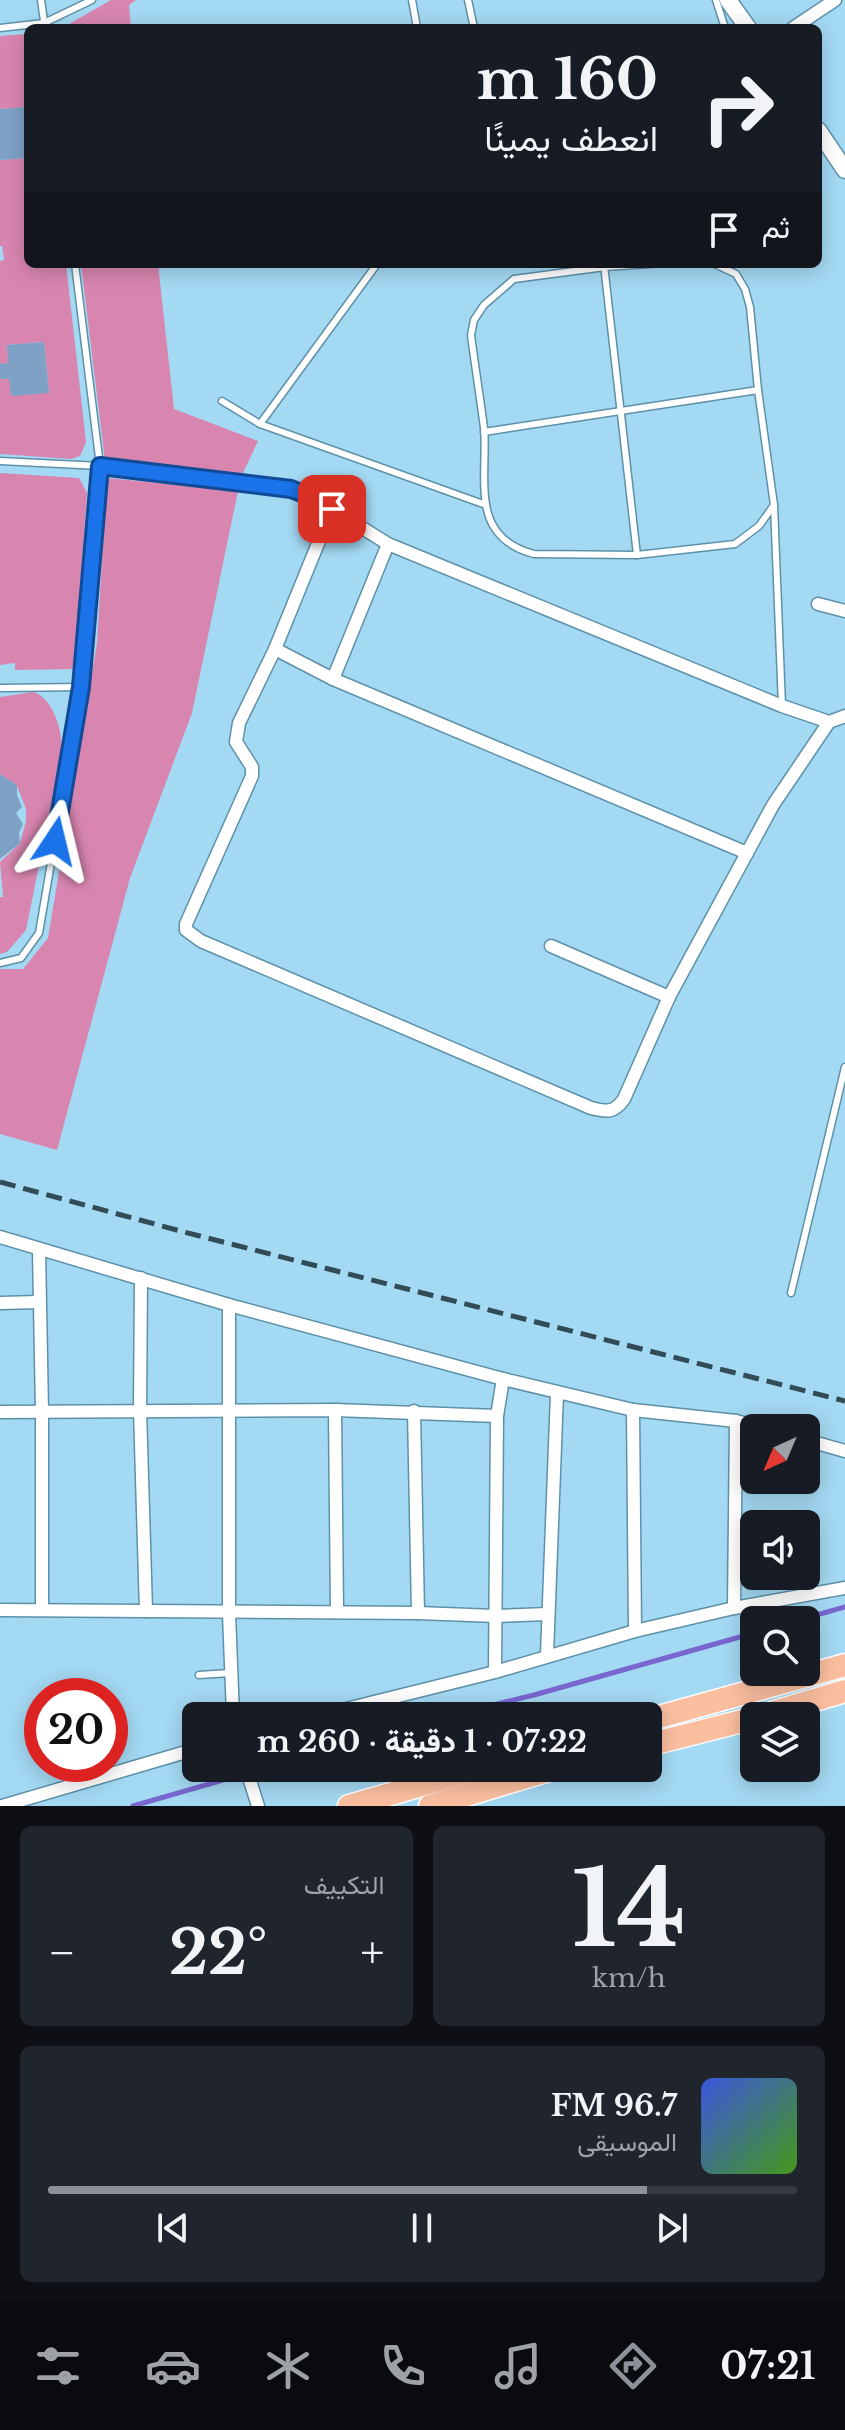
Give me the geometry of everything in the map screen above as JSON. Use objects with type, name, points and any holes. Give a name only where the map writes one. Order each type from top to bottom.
[{"type":"highway","points":[[662,1716],[845,1665]]},
{"type":"highway","points":[[808,1702],[845,1691]]},
{"type":"highway","points":[[662,1741],[740,1722]]},
{"type":"highway","points":[[349,1806],[432,1782]]},
{"type":"highway","points":[[449,1801],[511,1782]]},
{"type":"street","points":[[728,0],[745,24]]},
{"type":"street","points":[[799,24],[835,0]]},
{"type":"street","points":[[822,136],[845,170]]},
{"type":"street","points":[[829,722],[782,706],[388,544],[332,509],[275,649],[239,723],[236,742],[252,767],[252,776],[186,930],[191,936],[441,1045],[591,1108],[608,1112],[617,1109],[624,1099],[669,997],[773,805],[829,722],[845,716]]},
{"type":"street","points":[[333,679],[388,544]]},
{"type":"street","points":[[818,604],[845,611]]},
{"type":"street","points":[[275,649],[333,679],[747,853]]},
{"type":"street","points":[[551,946],[669,997]]},
{"type":"street","points":[[0,1237],[229,1305],[557,1393],[633,1410],[740,1422]]},
{"type":"street","points":[[39,1250],[42,1609]]},
{"type":"street","points":[[141,1278],[140,1410],[146,1611]]},
{"type":"street","points":[[0,1303],[39,1302]]},
{"type":"street","points":[[229,1305],[232,1702]]},
{"type":"street","points":[[495,1672],[497,1416],[503,1379]]},
{"type":"street","points":[[547,1655],[557,1393]]},
{"type":"street","points":[[0,1412],[335,1410],[497,1416]]},
{"type":"street","points":[[335,1410],[337,1612]]},
{"type":"street","points":[[633,1410],[635,1631]]},
{"type":"street","points":[[414,1411],[418,1613]]},
{"type":"street","points":[[734,1608],[736,1421]]},
{"type":"street","points":[[820,1444],[845,1451]]},
{"type":"street","points":[[374,1702],[495,1672],[635,1631],[734,1608],[845,1588]]},
{"type":"street","points":[[0,1610],[547,1614]]},
{"type":"street","points":[[8,1805],[182,1753]]},
{"type":"street","points":[[250,1782],[258,1806]]},
{"type":"lane","points":[[41,0],[44,24]]},
{"type":"lane","points":[[46,24],[92,0]]},
{"type":"lane","points":[[412,0],[416,24]]},
{"type":"lane","points":[[468,0],[473,24]]},
{"type":"lane","points":[[716,0],[724,24]]},
{"type":"lane","points":[[0,28],[24,26]]},
{"type":"lane","points":[[0,963],[21,958],[39,933],[81,687],[100,466],[75,268]]},
{"type":"lane","points":[[260,424],[374,268]]},
{"type":"lane","points":[[585,268],[514,279],[484,305],[474,320],[471,335],[484,432],[486,505],[493,526],[506,541],[521,551],[534,554],[637,555],[735,544],[759,526],[774,505]]},
{"type":"lane","points":[[604,268],[637,555]]},
{"type":"lane","points":[[723,268],[736,274],[745,289],[750,307],[774,505],[782,706]]},
{"type":"lane","points":[[484,432],[758,390]]},
{"type":"lane","points":[[222,401],[260,424],[486,505]]},
{"type":"lane","points":[[0,461],[100,466],[291,489],[320,500],[332,509]]},
{"type":"lane","points":[[0,688],[81,687]]},
{"type":"lane","points":[[791,1293],[845,1067]]},
{"type":"lane","points":[[199,1675],[230,1673]]},
{"type":"shaded area","points":[[111,0],[136,0],[129,5],[131,24],[69,24]]},
{"type":"shaded area","points":[[24,34],[24,107],[0,109],[0,36]]},
{"type":"shaded area","points":[[24,158],[24,268],[66,268],[86,442],[80,456],[71,459],[0,454],[0,379],[49,392],[44,342],[7,345],[9,363],[0,364],[0,261],[4,260],[0,246],[0,160]]},
{"type":"shaded area","points":[[81,268],[158,268],[174,409],[258,441],[242,475],[105,461]]},
{"type":"shaded area","points":[[0,473],[79,478],[87,493],[74,669],[15,670],[15,663],[0,665]]},
{"type":"shaded area","points":[[107,478],[238,491],[192,713],[130,878],[57,1150],[0,1134],[0,969],[23,969],[48,938],[97,643]]},
{"type":"shaded area","points":[[33,692],[47,702],[57,719],[61,749],[26,930],[7,952],[0,954],[0,897],[3,897],[0,862],[20,843],[26,809],[17,786],[0,775],[0,697]]},
{"type":"building","points":[[24,107],[24,158],[0,160],[0,109]]},
{"type":"building","points":[[44,342],[49,393],[11,396],[9,379],[0,379],[0,364],[8,363],[7,345]]},
{"type":"building","points":[[0,774],[17,785],[22,807],[16,813],[23,824],[19,833],[20,843],[0,859]]},
{"type":"waterway","points":[[820,1614],[845,1607]]},
{"type":"waterway","points":[[505,1702],[740,1637]]},
{"type":"waterway","points":[[133,1806],[216,1782]]},
{"type":"railway","points":[[0,1182],[845,1401]]},
{"type":"route","points":[[55,841],[81,687],[100,466],[291,489],[320,500],[332,509]]}]
